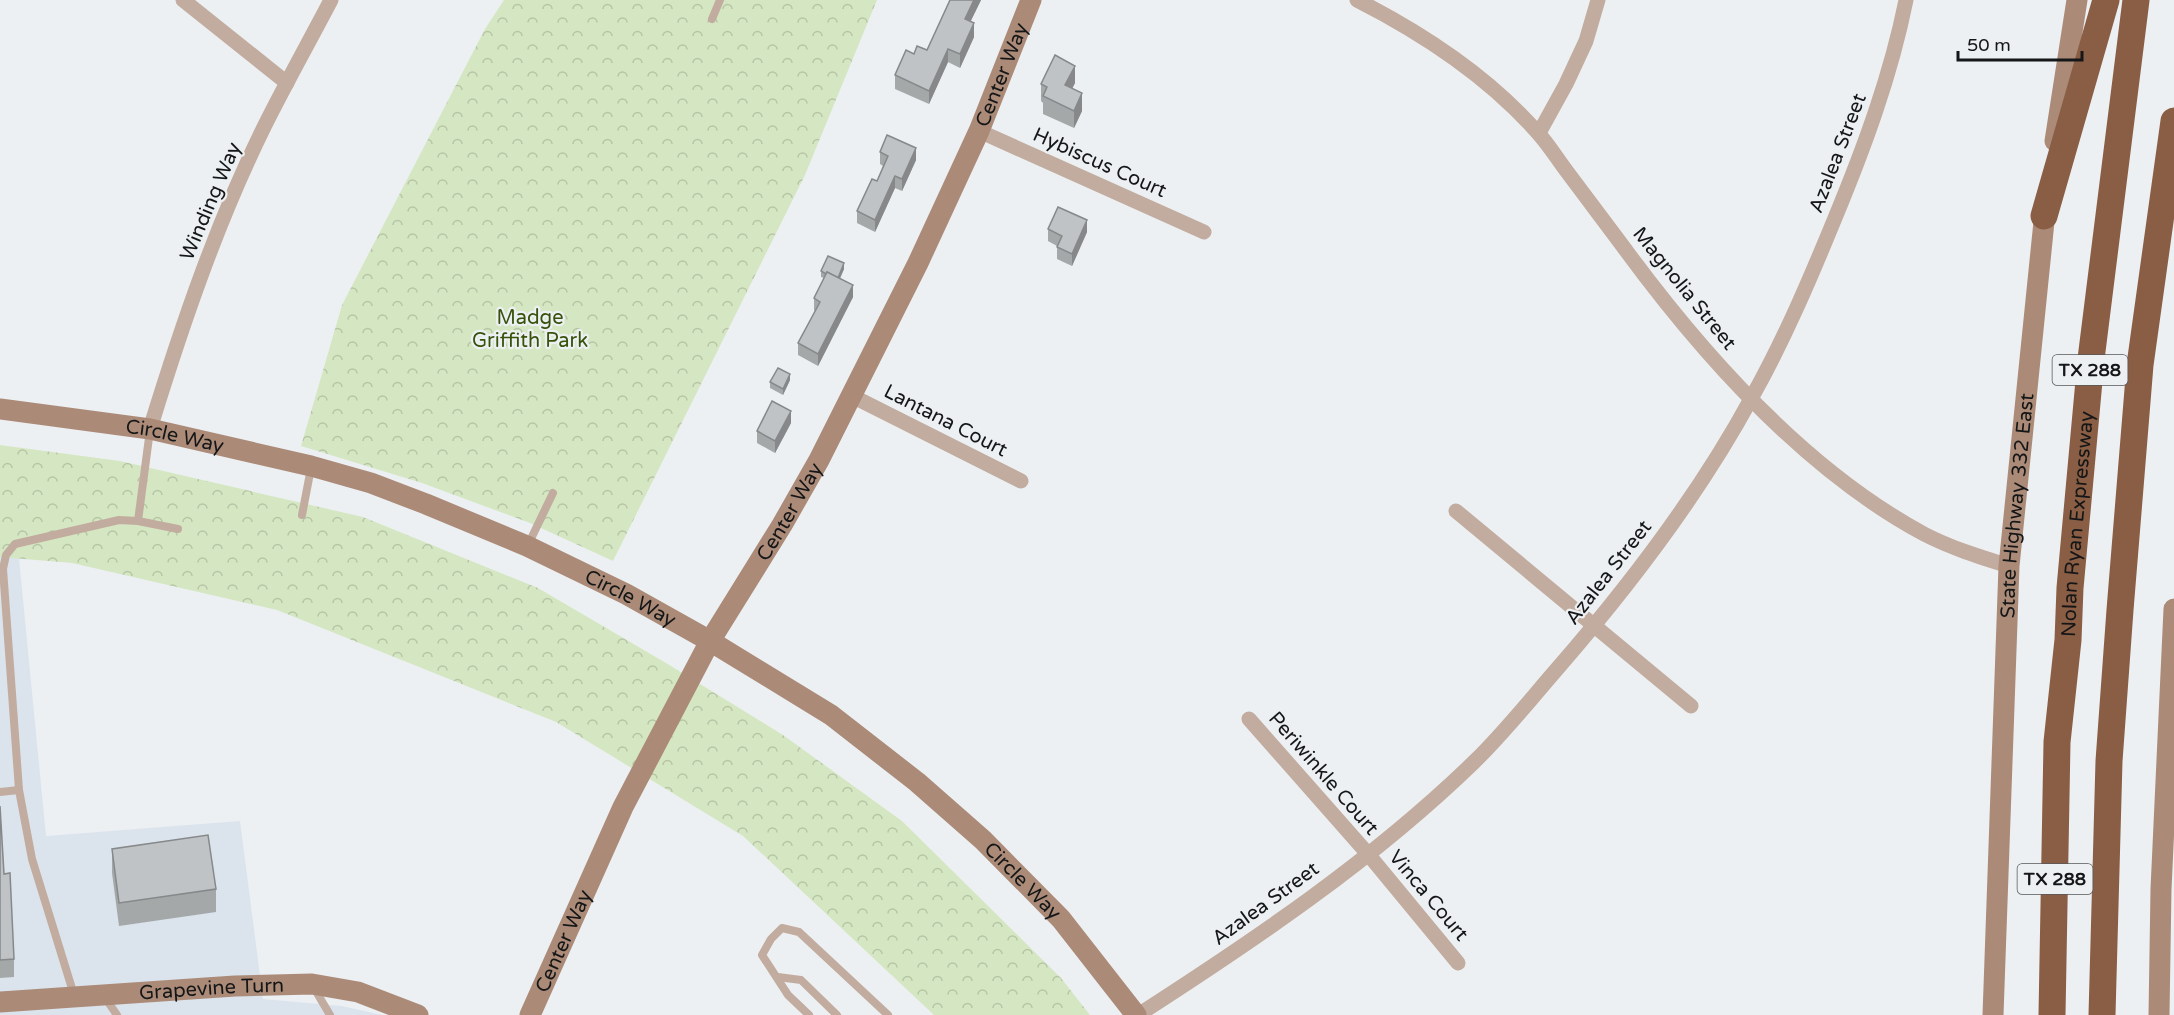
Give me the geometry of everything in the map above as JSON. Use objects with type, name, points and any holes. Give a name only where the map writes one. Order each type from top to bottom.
[{"type":"highway","points":[[2044,216],[2106,0]]},
{"type":"highway","name":"Nolan Ryan Expressway","points":[[2052,1015],[2057,742],[2091,359],[2136,0]]},
{"type":"highway","name":"TX 288","points":[[2102,1015],[2109,761],[2140,365],[2174,121]]},
{"type":"street","points":[[183,0],[287,83]]},
{"type":"street","name":"Winding Way","points":[[150,429],[206,262],[264,126],[331,0]]},
{"type":"street","name":"Center Way","points":[[530,1015],[623,807],[710,641],[782,525],[852,396],[918,263],[979,131],[1031,0]]},
{"type":"street","name":"Magnolia Street","points":[[1357,0],[1460,61],[1539,133],[1623,247],[1697,340],[1752,399],[1795,440],[1838,477],[1878,506],[1933,538],[1968,554],[2008,566]]},
{"type":"street","points":[[1539,133],[1581,52],[1598,0]]},
{"type":"street","name":"State Highway 332 East","points":[[1994,1011],[2008,566],[2044,216],[2077,0]]},
{"type":"street","name":"Azalea Street","points":[[1137,1015],[1239,949],[1368,854],[1476,760],[1595,625],[1638,571],[1722,449],[1752,399],[1786,331],[1836,216],[1877,109],[1905,5]]},
{"type":"street","name":"Hybiscus Court","points":[[979,131],[1204,231]]},
{"type":"street","name":"Lantana Court","points":[[852,396],[1021,481]]},
{"type":"street","name":"Circle Way","points":[[0,409],[150,429],[311,466],[371,483],[527,546],[626,594],[710,641],[831,715],[917,782],[967,826],[1060,919],[1137,1015]]},
{"type":"street","points":[[1456,511],[1691,706]]},
{"type":"street","points":[[2158,1015],[2161,889],[2174,609]]},
{"type":"street","name":"Periwinkle Court","points":[[1249,719],[1368,854]]},
{"type":"street","name":"Vinca Court","points":[[1368,854],[1458,963]]},
{"type":"street","name":"Grapevine Turn","points":[[0,1002],[236,986],[312,984],[357,992],[418,1015]]},
{"type":"lane","points":[[712,19],[720,0]]},
{"type":"lane","points":[[138,521],[150,429]]},
{"type":"lane","points":[[302,515],[311,466]]},
{"type":"lane","points":[[527,546],[553,493]]},
{"type":"lane","points":[[74,997],[32,860],[19,790],[2,598],[6,555],[15,544],[119,520],[138,521],[178,529]]},
{"type":"lane","points":[[0,792],[19,790]]},
{"type":"lane","points":[[809,1015],[789,995],[762,956],[771,939],[782,928],[800,932],[888,1015]]},
{"type":"lane","points":[[778,977],[801,980],[837,1015]]},
{"type":"lane","points":[[312,984],[330,1015]]},
{"type":"lane","points":[[103,995],[117,1015]]},
{"type":"shaded area","points":[[0,557],[19,558],[46,836],[240,821],[263,999],[342,1006],[382,1015],[0,1015]]},
{"type":"green space","name":"Madge Griffith Park","points":[[504,0],[877,0],[805,175],[613,561],[530,523],[422,483],[301,446],[342,305],[485,29]]},
{"type":"green space","points":[[0,445],[120,461],[363,517],[538,588],[783,735],[902,821],[1061,978],[1090,1015],[934,1015],[743,836],[556,722],[277,610],[72,563],[0,557]]},
{"type":"building","points":[[950,0],[974,0],[965,19],[974,23],[960,54],[948,49],[929,91],[895,75],[906,50],[914,54],[917,46],[927,50]]},
{"type":"building","points":[[1055,55],[1075,66],[1065,85],[1082,93],[1074,111],[1043,96],[1047,87],[1041,84]]},
{"type":"building","points":[[887,135],[916,148],[902,179],[895,176],[875,220],[857,211],[872,179],[877,181],[888,156],[880,152]]},
{"type":"building","points":[[1058,207],[1087,220],[1072,254],[1057,247],[1062,236],[1048,229]]},
{"type":"building","points":[[828,256],[844,263],[838,278],[821,271]]},
{"type":"building","points":[[827,272],[853,285],[818,354],[798,343],[820,302],[814,298]]},
{"type":"building","points":[[778,368],[790,374],[783,389],[770,382]]},
{"type":"building","points":[[772,401],[791,411],[775,441],[757,431]]},
{"type":"building","points":[[0,806],[4,874],[10,873],[14,959],[0,960]]},
{"type":"building","points":[[208,835],[216,889],[119,903],[112,849]]}]
